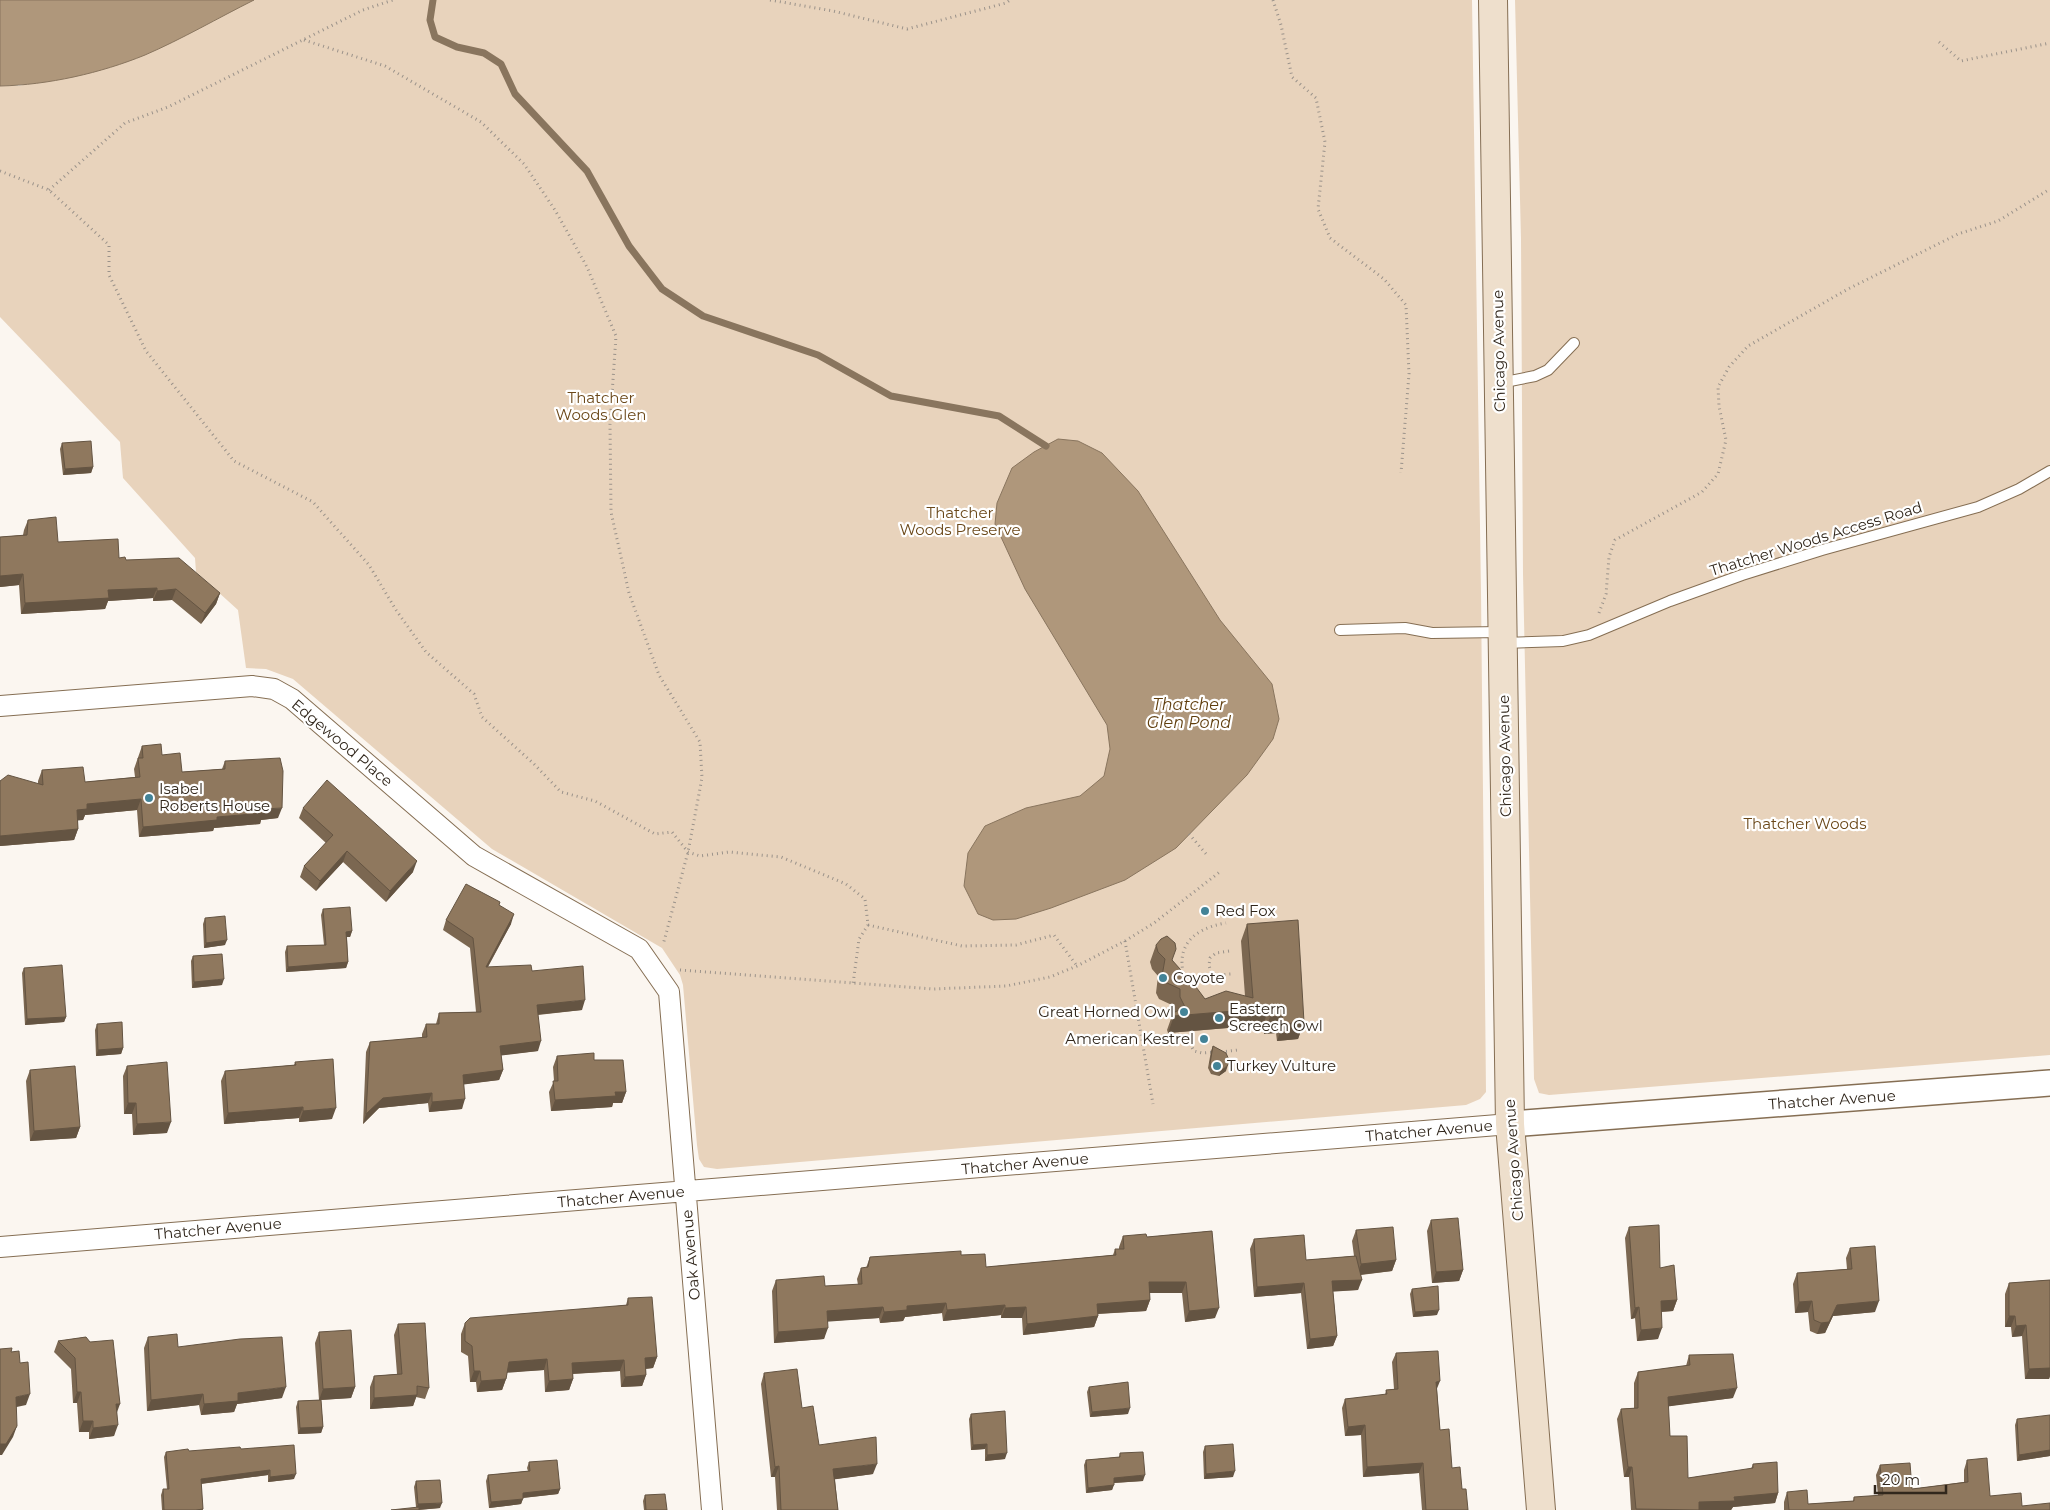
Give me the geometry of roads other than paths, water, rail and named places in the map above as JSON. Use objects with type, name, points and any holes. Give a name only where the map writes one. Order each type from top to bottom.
[{"type":"main road","name":"Chicago Avenue","points":[[1493,0],[1510,1124],[1542,1510]]},
{"type":"street","name":"Edgewood Place","points":[[0,706],[252,686],[274,688],[292,699],[474,856],[639,949]]},
{"type":"street","name":"Oak Avenue","points":[[639,949],[669,992],[712,1510]]},
{"type":"street","name":"Thatcher Avenue","points":[[0,1247],[1510,1124],[2050,1083]]},
{"type":"lane","points":[[1500,383],[1536,376],[1548,370],[1574,342]]},
{"type":"lane","name":"Thatcher Woods Access Road","points":[[1340,630],[1405,628],[1432,633],[1563,641],[1589,635],[1670,600],[1742,575],[1822,550],[1978,507],[2019,490],[2050,471]]},
{"type":"water","points":[[0,0],[254,0],[173,42],[145,55],[111,67],[74,77],[0,86]]},
{"type":"water","name":"Thatcher Glen Pond","points":[[1058,439],[1078,441],[1102,453],[1138,491],[1220,620],[1272,684],[1279,719],[1273,739],[1247,775],[1176,848],[1125,880],[1016,919],[993,920],[978,914],[964,886],[968,853],[985,826],[1026,808],[1080,796],[1104,776],[1110,749],[1107,725],[1025,589],[995,524],[997,503],[1012,468],[1034,452]]},
{"type":"waterway","points":[[433,0],[430,20],[435,37],[457,47],[484,53],[501,64],[515,94],[587,171],[629,246],[662,289],[703,316],[818,355],[891,396],[999,416],[1046,446]]},
{"type":"place","name":"Isabel Roberts House","points":[[149,798]]},
{"type":"place","name":"Red Fox","points":[[1205,911]]},
{"type":"place","name":"Coyote","points":[[1163,978]]},
{"type":"place","name":"Great Horned Owl","points":[[1184,1012]]},
{"type":"place","name":"Eastern Screech Owl","points":[[1219,1018]]},
{"type":"place","name":"American Kestrel","points":[[1204,1039]]},
{"type":"place","name":"Turkey Vulture","points":[[1217,1066]]},
{"type":"park label","name":"Thatcher Woods Glen","points":[[601,406]]},
{"type":"park label","name":"Thatcher Woods Preserve","points":[[960,522]]},
{"type":"park label","name":"Thatcher Woods","points":[[1805,824]]}]
